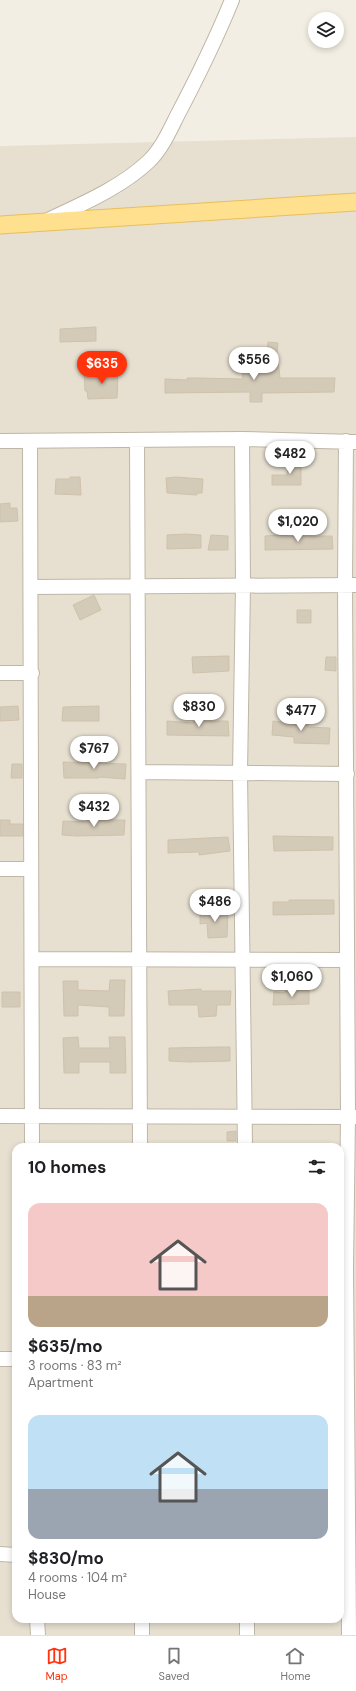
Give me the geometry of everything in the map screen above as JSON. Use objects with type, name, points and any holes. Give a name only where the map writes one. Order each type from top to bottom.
[{"type":"main road","points":[[0,225],[356,202]]},
{"type":"street","points":[[42,223],[90,201],[110,189],[148,162],[159,150],[190,91],[232,0]]},
{"type":"street","points":[[30,440],[32,587],[32,1143]]},
{"type":"street","points":[[137,440],[140,1143]]},
{"type":"street","points":[[242,440],[243,586],[240,774],[245,1143]]},
{"type":"street","points":[[0,441],[351,441],[351,674],[347,774],[351,872],[347,960],[352,1117],[347,1269],[344,1458],[353,1545],[349,1635]]},
{"type":"street","points":[[32,587],[350,585]]},
{"type":"street","points":[[0,673],[32,673]]},
{"type":"street","points":[[138,772],[347,774]]},
{"type":"street","points":[[0,869],[31,869]]},
{"type":"street","points":[[32,959],[243,958],[347,960]]},
{"type":"street","points":[[0,1116],[352,1117]]},
{"type":"street","points":[[0,1359],[12,1359]]},
{"type":"street","points":[[0,1554],[12,1555]]},
{"type":"street","points":[[38,1623],[38,1635]]},
{"type":"street","points":[[142,1623],[142,1635]]},
{"type":"street","points":[[247,1623],[247,1635]]},
{"type":"shaded area","points":[[356,137],[356,1635],[0,1635],[0,146]]},
{"type":"building","points":[[96,327],[96,341],[60,342],[60,329]]},
{"type":"building","points":[[268,342],[278,343],[276,361],[278,360],[280,378],[335,378],[334,392],[262,393],[262,402],[250,402],[250,392],[165,393],[165,379],[243,379],[242,364],[266,363]]},
{"type":"building","points":[[118,371],[117,398],[88,399],[87,391],[85,391],[84,373]]},
{"type":"building","points":[[289,459],[301,459],[301,485],[272,485],[272,475],[287,475]]},
{"type":"building","points":[[70,477],[80,477],[81,495],[55,494],[56,479],[70,479]]},
{"type":"building","points":[[176,477],[203,479],[202,493],[197,493],[197,495],[167,493],[166,478]]},
{"type":"building","points":[[10,503],[10,508],[17,508],[18,521],[0,522],[0,504]]},
{"type":"building","points":[[167,535],[201,535],[201,548],[167,549]]},
{"type":"building","points":[[211,535],[228,536],[228,550],[208,550]]},
{"type":"building","points":[[281,535],[297,537],[332,536],[333,549],[265,550],[265,536]]},
{"type":"building","points":[[94,595],[101,610],[80,620],[73,605]]},
{"type":"building","points":[[297,610],[311,610],[311,623],[297,623]]},
{"type":"building","points":[[229,656],[229,671],[193,673],[192,657]]},
{"type":"building","points":[[326,657],[336,657],[336,671],[325,670]]},
{"type":"building","points":[[18,706],[19,720],[0,721],[0,707]]},
{"type":"building","points":[[99,706],[99,721],[62,721],[63,707]]},
{"type":"building","points":[[281,720],[304,720],[308,721],[308,727],[330,728],[329,744],[294,743],[294,737],[272,735],[273,721],[281,722]]},
{"type":"building","points":[[167,721],[193,723],[194,721],[228,721],[229,736],[167,735]]},
{"type":"building","points":[[63,762],[126,764],[125,779],[99,777],[64,778]]},
{"type":"building","points":[[12,764],[22,764],[22,778],[11,778]]},
{"type":"building","points":[[0,820],[10,820],[10,824],[23,824],[23,836],[0,836]]},
{"type":"building","points":[[87,820],[125,820],[124,835],[62,835],[63,821],[87,822]]},
{"type":"building","points":[[273,836],[333,837],[333,850],[274,851]]},
{"type":"building","points":[[228,837],[230,851],[199,855],[199,852],[168,853],[168,840]]},
{"type":"building","points":[[289,900],[334,900],[334,914],[273,915],[273,902],[289,902]]},
{"type":"building","points":[[228,910],[227,937],[208,938],[207,923],[200,924],[200,911]]},
{"type":"building","points":[[110,980],[125,980],[124,1016],[109,1016],[109,1007],[78,1005],[78,1016],[64,1016],[63,981],[78,981],[78,990],[109,991]]},
{"type":"building","points":[[201,989],[201,991],[231,991],[230,1005],[217,1005],[216,1016],[199,1017],[198,1005],[169,1005],[168,991]]},
{"type":"building","points":[[309,990],[309,1004],[273,1005],[274,992],[285,993],[285,991]]},
{"type":"building","points":[[2,992],[20,992],[20,1007],[2,1007]]},
{"type":"building","points":[[78,1037],[79,1048],[110,1048],[109,1037],[125,1037],[126,1073],[110,1073],[110,1062],[79,1062],[79,1073],[64,1073],[63,1038]]},
{"type":"building","points":[[230,1047],[230,1061],[169,1061],[169,1048]]},
{"type":"building","points":[[236,1131],[236,1141],[227,1141],[227,1132]]}]
